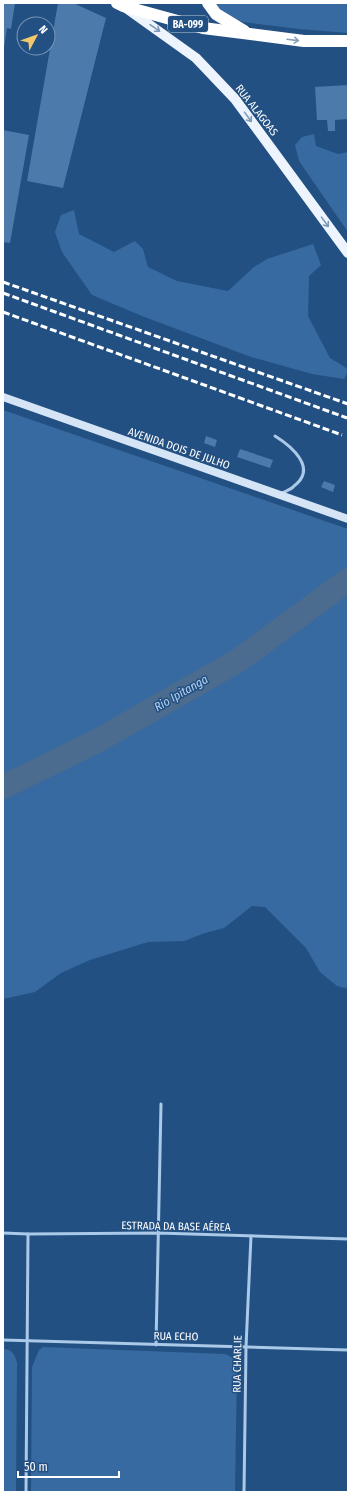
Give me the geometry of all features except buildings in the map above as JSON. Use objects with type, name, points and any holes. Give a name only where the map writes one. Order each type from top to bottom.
[{"type":"highway","points":[[208,3],[216,14],[225,20],[255,34]]},
{"type":"highway","name":"BA-099","points":[[120,5],[203,28],[304,41],[348,41]]},
{"type":"main road","name":"RUA ALAGOAS","points":[[120,5],[196,58],[235,99],[348,253]]},
{"type":"street","name":"AVENIDA DOIS DE JULHO","points":[[3,397],[348,519]]},
{"type":"lane","points":[[275,436],[288,444],[298,454],[304,468],[302,478],[294,486],[279,494]]},
{"type":"lane","points":[[156,1345],[161,1104]]},
{"type":"lane","name":"ESTRADA DA BASE AÉREA","points":[[3,1233],[158,1233],[348,1239]]},
{"type":"lane","points":[[26,1492],[28,1234]]},
{"type":"lane","name":"RUA CHARLIE","points":[[244,1492],[246,1347],[250,1236]]},
{"type":"lane","name":"RUA ECHO","points":[[3,1340],[348,1350]]},
{"type":"shaded area","points":[[214,3],[348,3],[348,33],[243,22],[223,14]]},
{"type":"shaded area","points":[[314,134],[316,146],[338,154],[348,152],[348,232],[299,161],[295,145],[302,137]]},
{"type":"shaded area","points":[[74,210],[79,234],[114,252],[135,241],[143,249],[148,267],[177,281],[228,291],[254,267],[267,259],[313,244],[321,265],[309,276],[308,316],[330,358],[348,369],[344,379],[312,374],[251,357],[142,316],[92,295],[62,252],[55,232],[61,215]]},
{"type":"shaded area","points":[[3,410],[348,529],[348,989],[337,986],[320,972],[306,948],[265,907],[252,906],[224,928],[184,941],[148,942],[90,960],[61,973],[35,992],[3,999]]},
{"type":"shaded area","points":[[43,1347],[225,1354],[231,1357],[237,1366],[235,1492],[31,1492],[32,1367],[39,1350]]},
{"type":"shaded area","points":[[3,1349],[9,1350],[13,1353],[17,1363],[16,1492],[3,1492]]},
{"type":"waterway","name":"Rio Ipitanga","points":[[3,787],[97,741],[239,660],[348,580]]},
{"type":"railway","points":[[3,282],[348,404]]},
{"type":"railway","points":[[3,293],[347,418]]},
{"type":"railway","points":[[3,312],[342,435]]}]
